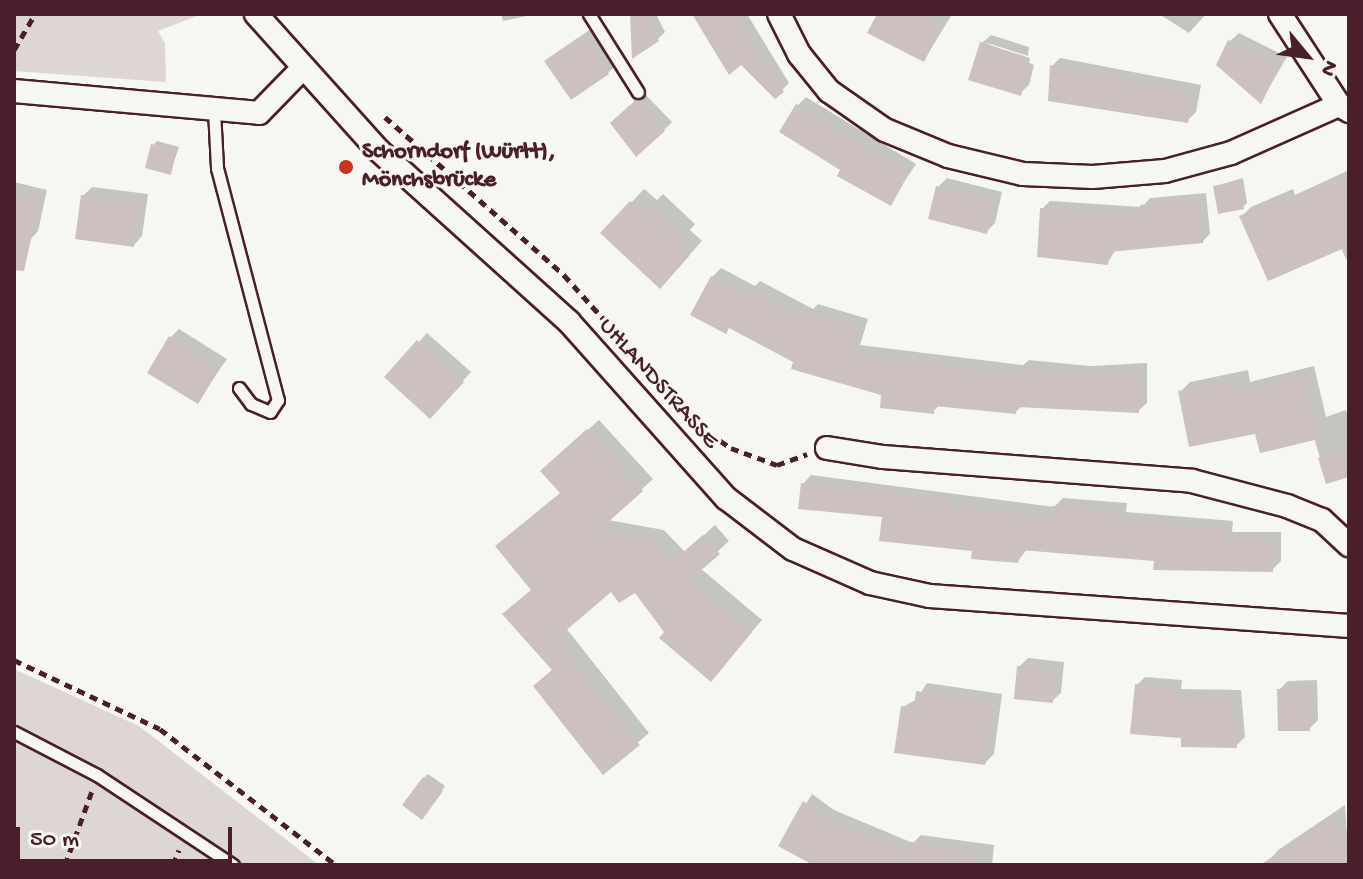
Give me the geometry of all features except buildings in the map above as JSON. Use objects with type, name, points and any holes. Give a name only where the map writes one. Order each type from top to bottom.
[{"type":"street","name":"UHLANDSTRASSE","points":[[256,14],[302,69],[377,149],[569,322],[726,498],[793,549],[870,583],[930,596],[1349,626]]},
{"type":"street","points":[[779,14],[799,54],[829,91],[885,130],[948,156],[1023,174],[1093,177],[1165,171],[1231,153],[1344,108],[1280,14]]},
{"type":"street","points":[[14,91],[259,113],[302,69]]},
{"type":"street","points":[[827,448],[883,457],[1192,481],[1287,506],[1322,520],[1349,545]]},
{"type":"lane","points":[[589,14],[638,92]]},
{"type":"lane","points":[[214,110],[217,168],[278,400],[270,412],[251,404],[239,388]]},
{"type":"lane","points":[[14,732],[97,775],[233,865]]},
{"type":"path","points":[[14,50],[35,14]]},
{"type":"path","points":[[692,422],[731,448],[777,465],[827,448]]},
{"type":"path","points":[[14,660],[160,729],[336,865]]},
{"type":"path","points":[[65,865],[97,775]]},
{"type":"shaded area","points":[[14,14],[202,14],[158,31],[165,43],[166,82],[14,71]]},
{"type":"shaded area","points":[[14,669],[139,726],[319,865],[14,865]]},
{"type":"place","name":"Schorndorf (Württ), Mönchsbrücke","points":[[346,167]]}]
